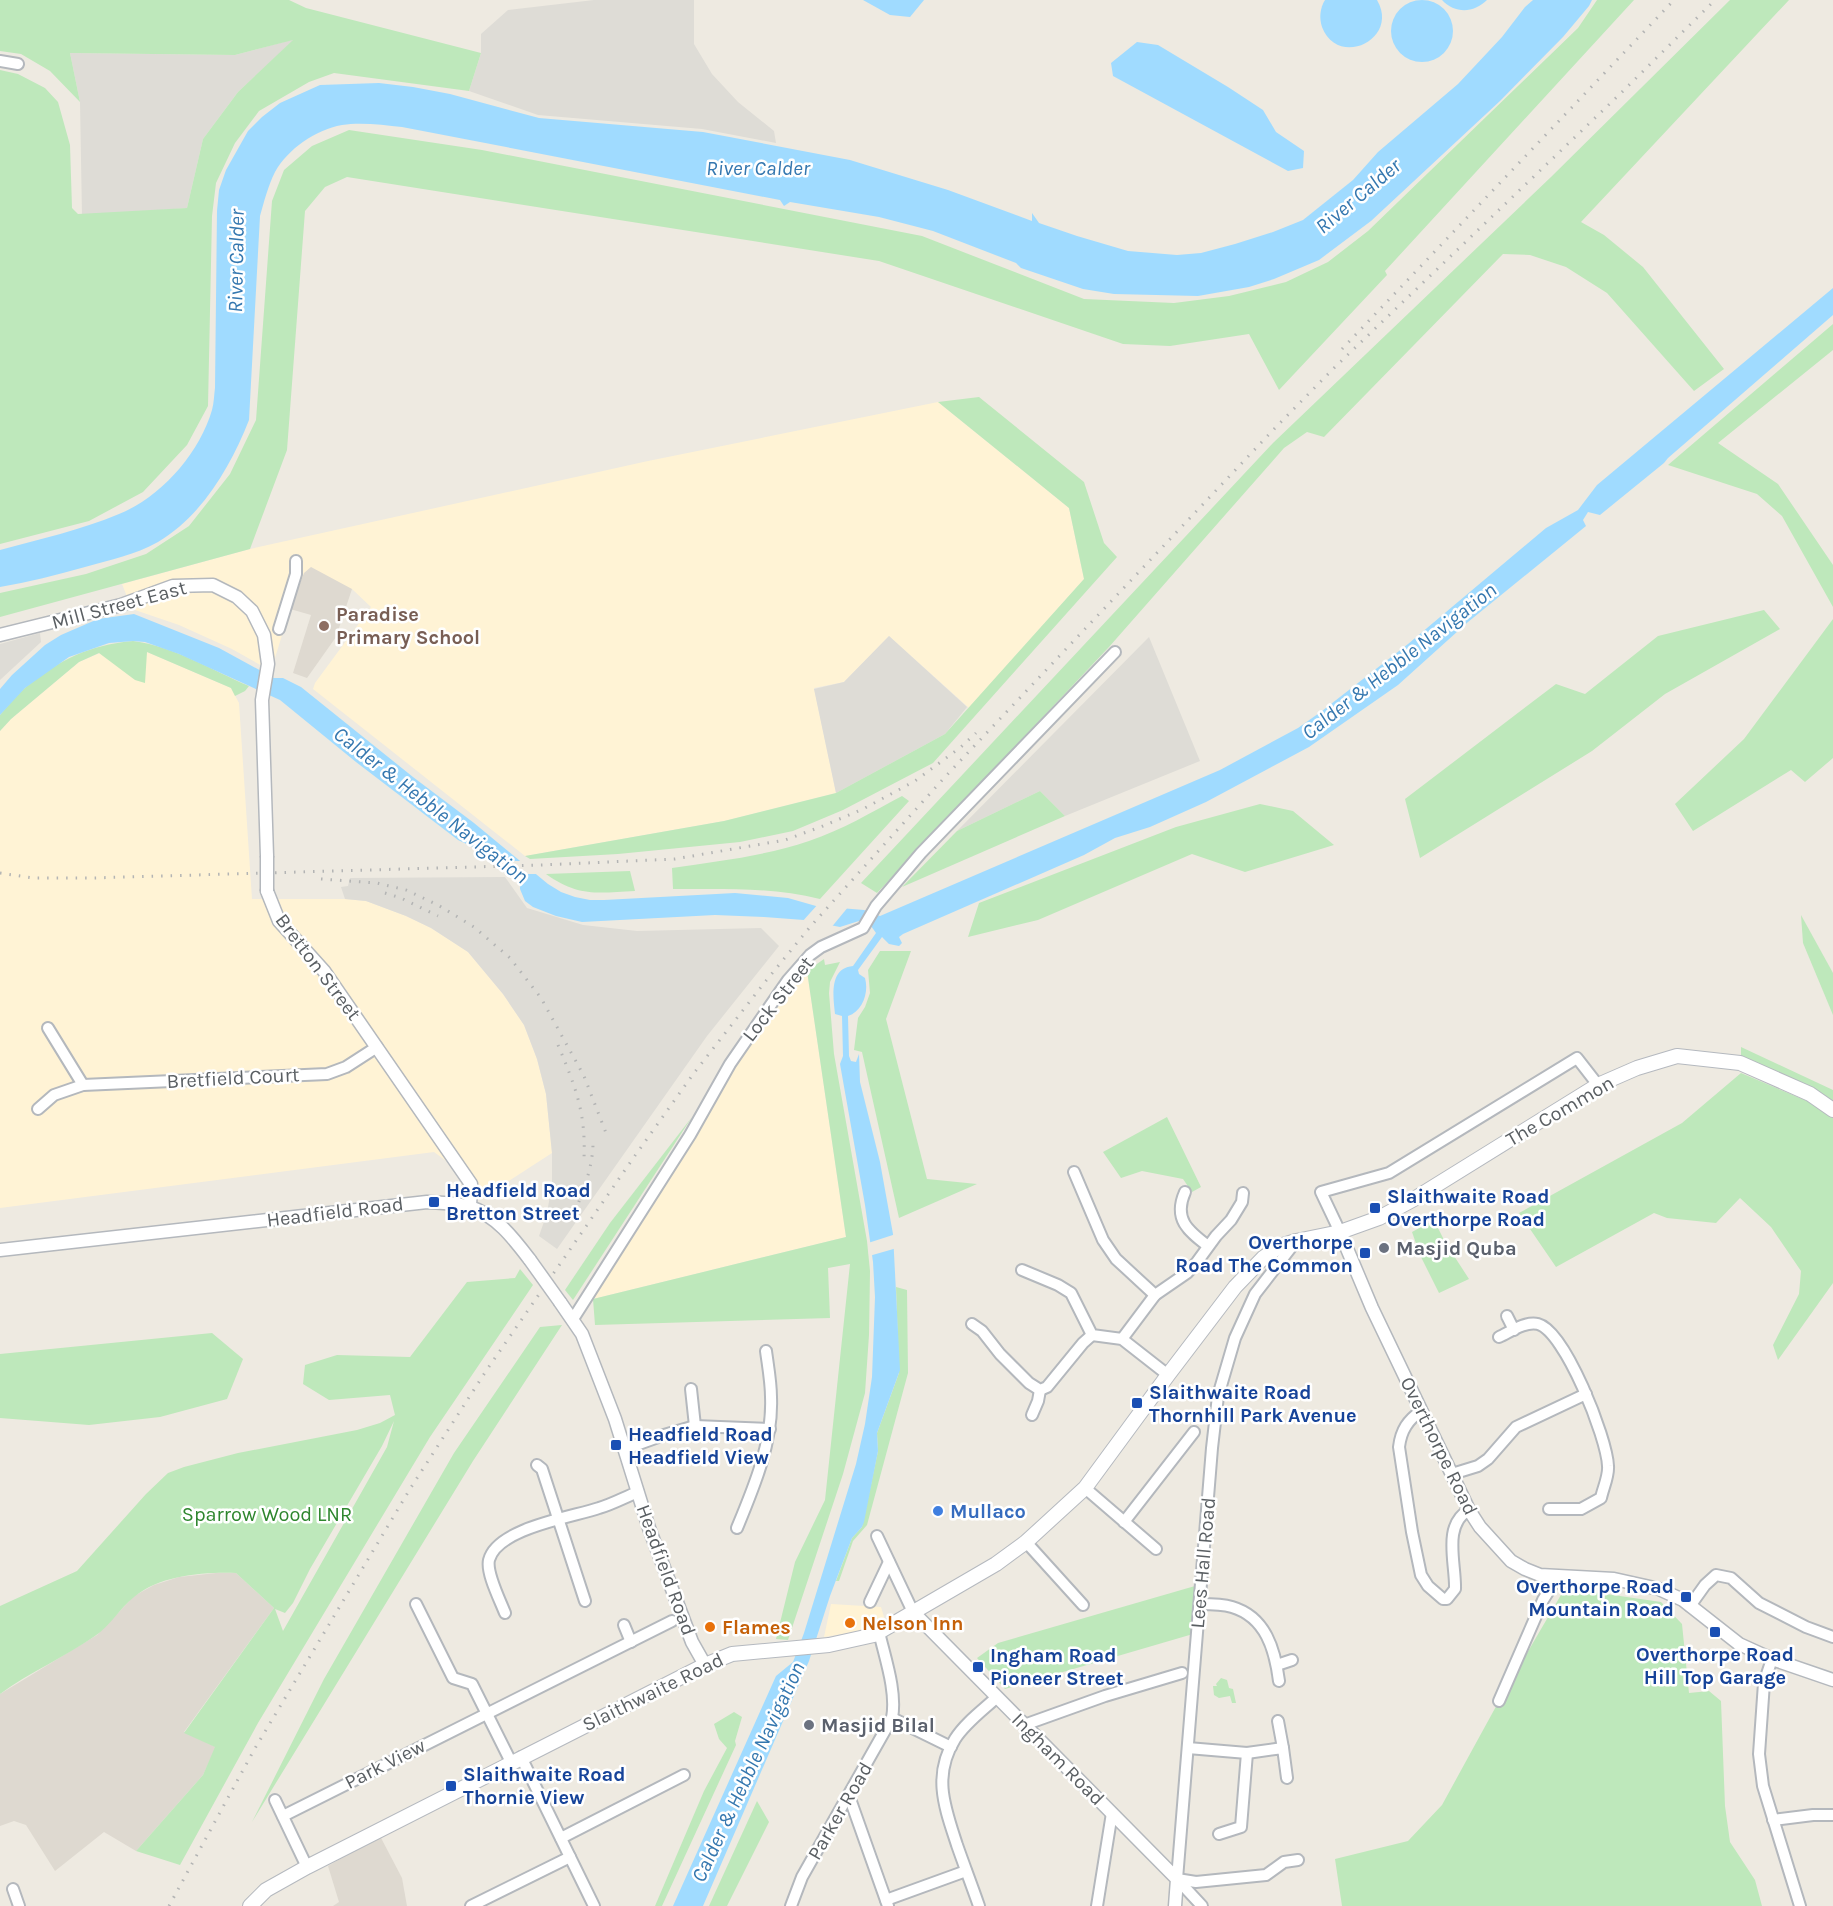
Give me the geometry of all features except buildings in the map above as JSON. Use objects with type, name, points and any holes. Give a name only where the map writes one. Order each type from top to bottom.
[{"type":"main road","name":"The Common","points":[[1296,1240],[1340,1232],[1379,1218],[1406,1204],[1598,1085],[1636,1068],[1677,1056],[1740,1063],[1810,1094],[1833,1110]]},
{"type":"main road","name":"Slaithwaite Road","points":[[250,1906],[266,1890],[307,1867],[705,1665],[732,1654],[829,1645],[874,1635],[996,1564],[1026,1542],[1085,1488],[1235,1287],[1263,1258],[1280,1246],[1296,1240]]},
{"type":"street","points":[[0,61],[18,64]]},
{"type":"street","points":[[279,629],[296,574],[296,561]]},
{"type":"street","name":"Mill Street East","points":[[0,635],[121,605],[173,586],[213,585],[237,597]]},
{"type":"street","name":"Bretton Street","points":[[237,597],[252,612],[264,635],[268,664],[262,700],[267,891],[279,921],[324,971],[471,1184],[470,1207]]},
{"type":"street","name":"Lock Street","points":[[573,1319],[690,1135],[736,1054],[788,980],[810,955],[821,947],[863,928],[876,906],[921,854],[1115,652]]},
{"type":"street","points":[[48,1028],[83,1085]]},
{"type":"street","name":"Bretfield Court","points":[[38,1109],[54,1095],[83,1085],[327,1074],[346,1067],[377,1047]]},
{"type":"street","points":[[1340,1232],[1321,1192],[1389,1173],[1577,1058],[1598,1085]]},
{"type":"street","points":[[1074,1172],[1103,1240],[1116,1259],[1155,1295]]},
{"type":"street","points":[[1185,1192],[1181,1200],[1181,1214],[1186,1229],[1208,1246]]},
{"type":"street","points":[[1122,1339],[1155,1295],[1187,1273],[1231,1220],[1242,1202],[1243,1192]]},
{"type":"street","name":"Headfield Road","points":[[0,1250],[427,1202],[470,1207],[492,1219],[508,1232],[530,1260],[582,1334],[615,1419],[649,1528],[692,1642],[705,1665]]},
{"type":"street","name":"Overthorpe Road","points":[[1340,1232],[1372,1308],[1469,1510],[1480,1527],[1510,1561],[1540,1575],[1614,1579],[1659,1589],[1683,1600],[1739,1644],[1772,1659],[1833,1680]]},
{"type":"street","name":"Lees Hall Road","points":[[1175,1906],[1218,1396],[1235,1338],[1255,1294],[1296,1240]]},
{"type":"street","points":[[1023,1270],[1071,1293],[1092,1335]]},
{"type":"street","points":[[1507,1316],[1514,1330]]},
{"type":"street","points":[[1499,1337],[1527,1324],[1536,1323],[1553,1333],[1578,1376],[1599,1427],[1609,1467],[1601,1498],[1581,1509],[1549,1509]]},
{"type":"street","points":[[972,1324],[982,1331],[1000,1354],[1022,1376],[1040,1390],[1047,1387],[1092,1335],[1122,1339],[1168,1375]]},
{"type":"street","points":[[737,1528],[754,1488],[770,1429],[772,1398],[766,1351]]},
{"type":"street","points":[[691,1389],[694,1426]]},
{"type":"street","points":[[1032,1415],[1040,1390]]},
{"type":"street","points":[[1452,1474],[1478,1466],[1488,1459],[1516,1427],[1586,1394]]},
{"type":"street","points":[[1421,1411],[1408,1421],[1401,1434],[1399,1447],[1421,1575],[1428,1586],[1443,1599],[1447,1599],[1455,1589],[1452,1539],[1455,1525],[1461,1514],[1469,1510]]},
{"type":"street","points":[[625,1449],[694,1426],[770,1429]]},
{"type":"street","points":[[1124,1522],[1194,1432]]},
{"type":"street","points":[[537,1466],[543,1469],[557,1519],[585,1601]]},
{"type":"street","points":[[1085,1488],[1155,1549]]},
{"type":"street","points":[[505,1613],[488,1561],[494,1550],[511,1536],[539,1524],[600,1508],[638,1491]]},
{"type":"street","points":[[877,1536],[913,1612]]},
{"type":"street","points":[[1026,1542],[1083,1605]]},
{"type":"street","points":[[870,1602],[889,1562]]},
{"type":"street","points":[[1690,1606],[1705,1585],[1716,1575],[1724,1576],[1731,1578],[1759,1603],[1806,1627],[1833,1637]]},
{"type":"street","points":[[1499,1701],[1543,1600],[1558,1576]]},
{"type":"street","points":[[416,1604],[453,1678],[472,1684],[561,1838],[594,1906]]},
{"type":"street","points":[[1200,1604],[1231,1607],[1251,1617],[1266,1633],[1277,1665],[1279,1681]]},
{"type":"street","name":"Ingham Road","points":[[913,1612],[1202,1906]]},
{"type":"street","name":"Park View","points":[[283,1816],[672,1621]]},
{"type":"street","points":[[624,1625],[631,1642]]},
{"type":"street","points":[[879,1632],[894,1706],[892,1718],[951,1747]]},
{"type":"street","points":[[1772,1659],[1764,1683],[1759,1754],[1763,1786],[1800,1906]]},
{"type":"street","points":[[1277,1665],[1292,1660]]},
{"type":"street","points":[[1024,1725],[1105,1696],[1182,1673]]},
{"type":"street","points":[[979,1906],[943,1798],[943,1771],[951,1747],[960,1731],[997,1697]]},
{"type":"street","name":"Parker Road","points":[[790,1906],[802,1877],[892,1718]]},
{"type":"street","points":[[1278,1721],[1287,1778]]},
{"type":"street","points":[[1188,1748],[1247,1753],[1283,1748]]},
{"type":"street","points":[[1219,1834],[1241,1827],[1247,1753]]},
{"type":"street","points":[[561,1838],[684,1775]]},
{"type":"street","points":[[849,1796],[887,1903],[966,1870]]},
{"type":"street","points":[[275,1800],[307,1867]]},
{"type":"street","points":[[1097,1906],[1112,1813]]},
{"type":"street","points":[[1773,1820],[1833,1815]]},
{"type":"street","points":[[471,1906],[570,1857]]},
{"type":"street","points":[[1177,1879],[1196,1882],[1266,1875],[1284,1862],[1298,1860]]},
{"type":"street","points":[[13,1889],[19,1906]]},
{"type":"shaded area","points":[[594,0],[694,0],[694,44],[712,74],[738,102],[774,131],[776,143],[702,129],[538,115],[469,91],[481,53],[481,34],[508,10]]},
{"type":"shaded area","points":[[295,39],[238,92],[203,139],[187,208],[82,216],[80,102],[70,53],[235,55]]},
{"type":"shaded area","points":[[938,402],[1069,508],[1084,579],[969,708],[889,636],[844,682],[814,688],[836,793],[724,821],[525,856],[313,689],[315,683],[371,607],[352,589],[290,609],[271,671],[232,649],[179,625],[132,609],[122,584],[250,549],[648,461]]},
{"type":"shaded area","name":"Paradise Primary School","points":[[311,567],[352,589],[336,637],[307,678],[293,673],[311,615],[290,609],[304,573]]},
{"type":"shaded area","points":[[40,633],[41,642],[0,680],[0,644]]},
{"type":"shaded area","points":[[889,636],[967,707],[945,734],[836,793],[814,689],[844,682]]},
{"type":"shaded area","points":[[1149,637],[1200,761],[1065,816],[1040,791],[957,831]]},
{"type":"shaded area","points":[[147,652],[231,688],[239,703],[252,899],[366,901],[431,928],[468,952],[503,994],[524,1025],[537,1059],[546,1094],[552,1153],[490,1193],[434,1152],[0,1208],[0,731],[11,719],[79,662],[100,653]]},
{"type":"shaded area","points":[[505,877],[527,908],[583,925],[637,931],[761,928],[779,946],[707,1036],[557,1249],[539,1236],[547,1213],[552,1184],[552,1153],[546,1094],[537,1059],[524,1025],[503,994],[468,952],[431,928],[406,916],[366,901],[345,899],[341,887],[348,886],[350,878]]},
{"type":"shaded area","points":[[807,971],[846,1237],[593,1299],[748,1043],[798,976]]},
{"type":"shaded area","points":[[236,1573],[274,1608],[184,1732],[216,1747],[203,1775],[136,1851],[104,1832],[55,1871],[26,1825],[14,1821],[0,1826],[0,1694],[97,1635],[134,1596],[154,1585],[179,1577]]},
{"type":"shaded area","points":[[831,1604],[881,1607],[885,1620],[867,1630],[824,1637]]},
{"type":"shaded area","points":[[380,1836],[402,1878],[407,1906],[333,1906],[339,1902],[328,1866]]},
{"type":"green space","points":[[0,0],[289,0],[306,8],[481,53],[469,91],[334,73],[309,82],[259,111],[235,143],[216,183],[212,216],[208,406],[187,445],[143,492],[89,521],[0,544],[0,70],[18,74],[45,88],[58,102],[70,145],[72,208],[78,214],[187,208],[203,139],[238,92],[293,40],[235,55],[70,53],[80,102],[50,71],[21,54],[0,51]]},
{"type":"green space","points":[[1597,0],[1634,0],[1385,271],[1387,275],[1279,390],[1249,334],[1170,346],[1123,344],[879,261],[347,177],[325,187],[305,211],[287,450],[250,549],[0,617],[0,593],[86,574],[146,554],[189,526],[230,474],[256,420],[272,201],[284,170],[312,146],[349,130],[482,150],[922,236],[1084,299],[1174,303],[1229,296],[1286,282],[1328,262],[1368,231],[1578,28]]},
{"type":"green space","points":[[1730,0],[1789,0],[1581,222],[1604,235],[1643,267],[1724,369],[1694,391],[1607,293],[1566,267],[1530,255],[1503,254],[1324,437],[1307,432],[1284,448],[1109,647],[877,893],[861,883],[1273,443],[1551,177]]},
{"type":"green space","points":[[1833,324],[1833,350],[1718,443],[1778,484],[1833,565],[1833,607],[1782,516],[1757,494],[1668,465]]},
{"type":"green space","points":[[979,397],[1084,482],[1104,543],[1117,557],[933,763],[843,810],[793,831],[740,842],[618,854],[530,859],[525,856],[724,821],[836,793],[945,734],[1084,579],[1069,508],[938,402]]},
{"type":"green space","points":[[1764,610],[1780,629],[1665,694],[1592,751],[1420,858],[1405,799],[1556,684],[1585,694],[1658,636]]},
{"type":"green space","points":[[1833,619],[1833,758],[1805,782],[1791,770],[1693,831],[1675,804],[1744,739]]},
{"type":"green space","points":[[133,641],[178,653],[249,686],[235,696],[231,688],[147,652],[145,683],[135,680],[99,653],[79,662],[11,719],[0,731],[0,715],[22,690],[39,677],[63,661],[89,650]]},
{"type":"green space","points":[[1040,791],[1065,816],[902,887],[957,831]]},
{"type":"green space","points":[[902,796],[909,801],[820,899],[783,892],[673,889],[672,868],[758,854],[809,841],[845,826]]},
{"type":"green space","points":[[1260,804],[1293,811],[1334,845],[1245,872],[1192,854],[1038,920],[968,937],[979,903],[1176,827]]},
{"type":"green space","points":[[630,871],[635,891],[588,892],[568,887],[546,874]]},
{"type":"green space","points":[[1801,915],[1833,973],[1833,1015],[1803,943]]},
{"type":"green space","points":[[880,951],[911,951],[886,1019],[927,1179],[977,1184],[899,1218],[862,1052],[854,1050],[858,1018],[870,993],[868,970]]},
{"type":"green space","points":[[824,959],[825,965],[840,962],[830,982],[829,993],[834,1054],[867,1241],[870,1271],[869,1335],[865,1393],[843,1474],[788,1640],[776,1639],[795,1562],[825,1500],[850,1264],[828,1268],[830,1318],[595,1325],[593,1299],[846,1237],[807,971]]},
{"type":"green space","points":[[1741,1047],[1833,1090],[1833,1103],[1741,1057]]},
{"type":"green space","points":[[1741,1073],[1807,1101],[1833,1118],[1833,1283],[1778,1360],[1773,1345],[1799,1294],[1801,1271],[1771,1227],[1740,1198],[1716,1223],[1667,1218],[1654,1213],[1556,1267],[1519,1213],[1682,1123]]},
{"type":"green space","points":[[692,1117],[573,1300],[565,1290],[610,1223]]},
{"type":"green space","points":[[1167,1117],[1201,1187],[1192,1192],[1183,1179],[1142,1171],[1121,1178],[1103,1152]]},
{"type":"green space","points":[[1434,1220],[1469,1279],[1439,1293],[1420,1255],[1412,1232]]},
{"type":"green space","name":"Sparrow Wood LNR","points":[[520,1269],[533,1285],[430,1437],[258,1723],[180,1865],[136,1851],[203,1775],[215,1747],[184,1733],[274,1608],[236,1573],[196,1574],[169,1579],[134,1597],[95,1636],[0,1694],[0,1606],[77,1571],[146,1494],[168,1473],[238,1453],[357,1430],[380,1423],[395,1415],[390,1395],[329,1400],[303,1384],[305,1365],[337,1355],[410,1357],[467,1282],[515,1278]],"holes":[[[394,1421],[387,1447],[283,1631],[275,1609],[285,1613],[293,1603]]]},
{"type":"green space","points":[[896,1287],[907,1290],[908,1373],[867,1525],[853,1541],[839,1581],[836,1581],[852,1538],[862,1527],[878,1451],[877,1433],[899,1373]]},
{"type":"green space","points":[[562,1325],[473,1461],[252,1822],[324,1679],[454,1453],[540,1327]]},
{"type":"green space","points":[[212,1333],[243,1359],[227,1399],[160,1417],[89,1425],[0,1418],[0,1354]]},
{"type":"green space","points":[[1195,1586],[1193,1634],[1005,1689],[977,1658],[998,1643]]},
{"type":"green space","points":[[1565,1588],[1661,1602],[1682,1624],[1689,1693],[1709,1691],[1721,1701],[1725,1806],[1730,1842],[1755,1880],[1762,1906],[1342,1906],[1335,1859],[1408,1841],[1442,1805]]},
{"type":"green space","points":[[1221,1678],[1227,1680],[1229,1688],[1233,1689],[1236,1703],[1232,1703],[1230,1696],[1219,1698],[1214,1695],[1213,1686],[1217,1686]]},
{"type":"green space","points":[[734,1712],[742,1717],[735,1741],[736,1745],[662,1906],[655,1906],[704,1791],[727,1748],[719,1739],[714,1724]]},
{"type":"green space","points":[[757,1801],[769,1822],[727,1906],[709,1906]]},
{"type":"water","points":[[863,0],[924,0],[910,17],[890,15]]},
{"type":"water","points":[[1325,0],[1377,0],[1382,14],[1380,27],[1374,37],[1364,44],[1352,47],[1341,46],[1330,39],[1320,20]]},
{"type":"water","points":[[1422,0],[1434,2],[1444,9],[1451,19],[1453,31],[1451,43],[1444,53],[1434,60],[1422,62],[1410,60],[1400,53],[1393,43],[1391,31],[1393,19],[1400,9],[1410,2]]},
{"type":"water","points":[[1442,0],[1487,0],[1476,7],[1459,10]]},
{"type":"water","name":"River Calder","points":[[1533,0],[1592,0],[1563,37],[1500,101],[1371,221],[1319,260],[1249,287],[1198,296],[1114,294],[1083,289],[1021,268],[1016,263],[933,231],[879,217],[790,202],[784,206],[780,200],[402,127],[349,124],[322,131],[295,148],[275,172],[260,216],[249,420],[224,472],[213,488],[201,504],[174,531],[149,547],[74,570],[0,587],[0,550],[90,525],[119,514],[149,497],[188,458],[206,426],[212,410],[215,388],[217,211],[219,190],[226,170],[248,131],[262,117],[280,103],[320,85],[379,83],[413,87],[450,94],[539,118],[703,132],[850,160],[948,190],[1032,221],[1032,213],[1039,223],[1128,251],[1177,255],[1201,253],[1235,244],[1303,220],[1353,180],[1378,152],[1458,84]]},
{"type":"water","points":[[1137,42],[1158,45],[1263,110],[1276,132],[1304,151],[1303,168],[1288,171],[1113,76],[1111,63]]},
{"type":"water","name":"Calder & Hebble Navigation","points":[[1833,288],[1833,315],[1664,463],[1600,515],[1588,512],[1583,520],[1586,526],[1468,622],[1398,685],[1309,747],[1206,802],[1150,827],[1115,838],[1084,855],[903,934],[899,937],[902,943],[899,946],[889,944],[882,937],[858,970],[859,974],[865,978],[866,989],[864,1000],[858,1010],[848,1016],[849,1056],[851,1061],[856,1062],[859,1054],[860,1082],[880,1162],[893,1234],[900,1370],[877,1433],[878,1451],[864,1522],[852,1538],[809,1661],[703,1906],[673,1906],[776,1676],[793,1662],[856,1464],[865,1424],[872,1377],[875,1297],[873,1262],[840,1064],[843,1056],[842,1016],[835,1014],[833,991],[836,977],[845,968],[853,966],[876,933],[862,920],[840,927],[804,920],[715,915],[582,922],[556,916],[533,907],[525,901],[520,889],[518,873],[505,862],[458,840],[280,700],[179,654],[145,642],[109,643],[69,657],[25,688],[0,715],[0,689],[45,645],[61,635],[98,619],[134,614],[219,648],[274,678],[283,678],[301,687],[561,892],[590,900],[735,893],[788,898],[816,906],[864,910],[880,916],[1220,770],[1298,728],[1408,644],[1546,528],[1578,510],[1597,485]]},
{"type":"pier","points":[[500,861],[524,861],[540,874],[515,874]]},
{"type":"pier","points":[[819,903],[849,906],[830,929],[801,923]]},
{"type":"pier","points":[[896,1234],[897,1248],[869,1256],[868,1243]]},
{"type":"railway","points":[[1342,349],[1674,0]]},
{"type":"railway","points":[[169,1906],[254,1750],[410,1489],[486,1371],[694,1073],[765,982],[810,927],[944,778],[1276,427],[1335,367],[1715,0]]},
{"type":"railway","points":[[0,873],[33,878],[92,878],[675,859],[785,840],[823,826],[863,809],[915,781],[976,733]]},
{"type":"railway","points":[[321,879],[377,883],[406,890],[438,905],[474,927],[510,958],[541,998],[584,1076],[606,1133]]},
{"type":"railway","points":[[385,893],[438,916]]},
{"type":"railway","points":[[558,1045],[570,1073],[581,1113],[584,1158]]},
{"type":"railway","points":[[572,1220],[588,1174],[593,1145]]},
{"type":"place","name":"Paradise Primary School","points":[[324,626]]},
{"type":"place","name":"Headfield Road Bretton Street","points":[[434,1202]]},
{"type":"place","name":"Slaithwaite Road Overthorpe Road","points":[[1375,1208]]},
{"type":"place","name":"Masjid Quba","points":[[1384,1248]]},
{"type":"place","name":"Overthorpe Road The Common","points":[[1365,1253]]},
{"type":"place","name":"Slaithwaite Road Thornhill Park Avenue","points":[[1137,1403]]},
{"type":"place","name":"Headfield Road Headfield View","points":[[616,1445]]},
{"type":"place","name":"Mullaco","points":[[938,1511]]},
{"type":"place","name":"Overthorpe Road Mountain Road","points":[[1686,1597]]},
{"type":"place","name":"Nelson Inn","points":[[850,1623]]},
{"type":"place","name":"Flames","points":[[710,1627]]},
{"type":"place","name":"Overthorpe Road Hill Top Garage","points":[[1715,1632]]},
{"type":"place","name":"Ingham Road Pioneer Street","points":[[978,1667]]},
{"type":"place","name":"Masjid Bilal","points":[[809,1725]]},
{"type":"place","name":"Slaithwaite Road Thornie View","points":[[451,1786]]}]
